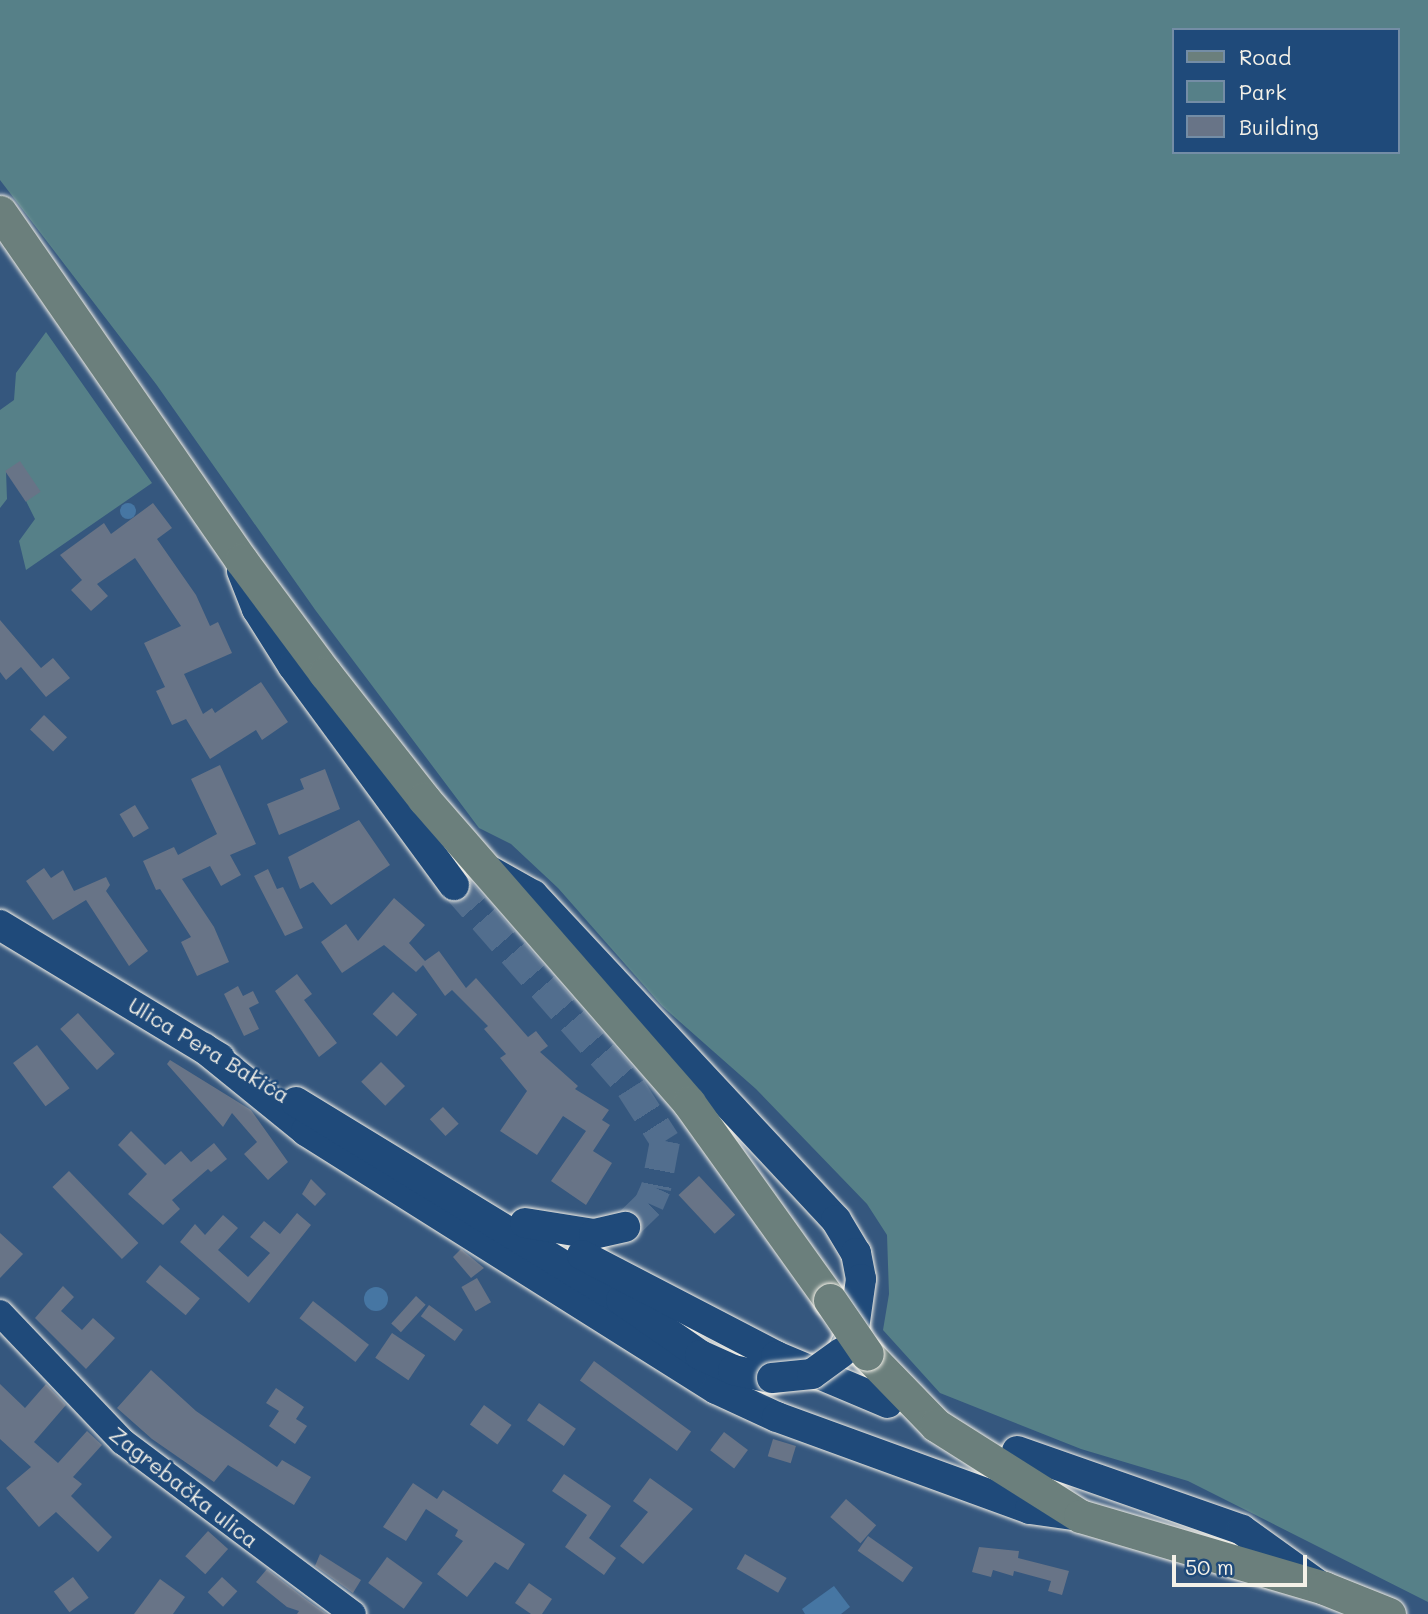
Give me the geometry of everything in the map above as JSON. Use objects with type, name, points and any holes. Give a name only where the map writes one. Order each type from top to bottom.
[{"type":"main road","points":[[0,212],[241,560],[382,748],[689,1103],[830,1300],[854,1354],[936,1425],[1080,1516]]},
{"type":"main road","points":[[241,560],[246,588],[293,666],[454,885]]},
{"type":"main road","points":[[483,868],[533,895],[836,1220],[856,1252],[861,1279],[854,1329],[854,1354]]},
{"type":"main road","name":"Ulica Pera Bakića","points":[[0,925],[419,1174]]},
{"type":"main road","points":[[204,1048],[306,1131],[716,1389],[777,1417],[1030,1508],[1080,1516],[1324,1588],[1389,1614]]},
{"type":"main road","points":[[419,1174],[466,1208],[621,1300],[700,1355],[733,1370],[772,1378],[812,1374],[854,1354]]},
{"type":"main road","points":[[419,1174],[524,1223],[776,1356],[888,1403]]},
{"type":"main road","points":[[524,1223],[594,1234],[625,1227]]},
{"type":"main road","points":[[1017,1451],[1242,1530],[1324,1588]]},
{"type":"street","name":"Zagrebačka ulica","points":[[0,1313],[123,1442],[354,1614]]},
{"type":"green space","points":[[0,0],[1428,0],[1428,1602],[1188,1481],[1081,1449],[940,1393],[883,1330],[889,1294],[887,1235],[867,1204],[756,1089],[662,1006],[558,888],[511,844],[479,828],[316,611],[156,384],[0,180]]},
{"type":"green space","points":[[46,332],[152,483],[26,570],[19,541],[35,519],[26,501],[40,491],[6,471],[7,499],[0,508],[0,410],[14,400],[16,373]]},
{"type":"water","points":[[128,503],[134,505],[134,517],[128,519],[122,517],[120,511],[122,505]]},
{"type":"water","points":[[371,1287],[381,1287],[388,1294],[388,1304],[381,1311],[371,1311],[364,1304],[364,1294]]},
{"type":"water","points":[[834,1586],[850,1607],[841,1614],[805,1614],[802,1609]]},
{"type":"building","points":[[20,461],[41,492],[26,502],[5,471]]},
{"type":"building","points":[[153,503],[172,528],[157,539],[196,595],[210,626],[218,622],[232,653],[184,674],[203,714],[212,708],[215,713],[261,682],[288,722],[262,740],[256,730],[210,759],[186,719],[172,725],[156,691],[165,687],[144,643],[181,626],[135,558],[97,584],[108,596],[91,611],[71,590],[82,580],[60,555],[104,523],[111,534]]},
{"type":"building","points":[[0,620],[41,668],[53,658],[70,678],[46,697],[21,667],[6,680],[0,672]]},
{"type":"building","points":[[44,715],[67,737],[53,752],[30,729]]},
{"type":"building","points":[[220,765],[256,844],[230,855],[241,875],[221,886],[210,866],[182,879],[214,927],[229,962],[197,976],[181,942],[191,937],[160,889],[156,890],[143,861],[174,847],[178,855],[217,834],[191,779]]},
{"type":"building","points":[[325,769],[340,809],[279,835],[267,804],[304,789],[300,779]]},
{"type":"building","points":[[135,805],[149,828],[133,837],[120,814]]},
{"type":"building","points":[[359,820],[390,865],[331,905],[313,882],[300,889],[288,857]]},
{"type":"building","points":[[44,868],[51,878],[63,870],[74,891],[106,877],[110,885],[106,891],[148,951],[129,966],[86,900],[53,920],[26,881]]},
{"type":"building","points":[[268,869],[277,889],[283,887],[303,928],[285,936],[254,876]]},
{"type":"building","points":[[394,898],[425,925],[409,943],[425,961],[439,951],[466,988],[476,978],[528,1037],[536,1031],[548,1046],[540,1052],[578,1086],[575,1089],[609,1110],[602,1120],[610,1125],[593,1151],[612,1163],[586,1205],[551,1181],[586,1131],[563,1116],[537,1155],[500,1131],[527,1091],[500,1058],[506,1054],[484,1029],[488,1026],[452,990],[445,996],[423,965],[416,972],[384,945],[342,973],[321,942],[346,924],[358,941]]},
{"type":"building","points":[[297,974],[312,994],[304,1000],[337,1043],[319,1057],[275,991]]},
{"type":"building","points":[[238,986],[243,996],[253,991],[259,1003],[249,1008],[259,1029],[244,1036],[224,994]]},
{"type":"building","points":[[393,992],[417,1015],[397,1036],[373,1014]]},
{"type":"building","points":[[78,1013],[115,1054],[97,1070],[60,1029]]},
{"type":"building","points":[[37,1045],[69,1088],[46,1106],[13,1063]]},
{"type":"building","points":[[170,1060],[251,1110],[288,1162],[268,1180],[244,1154],[257,1142],[232,1113],[223,1127],[167,1064]]},
{"type":"building","points":[[381,1062],[405,1086],[385,1106],[361,1082]]},
{"type":"building","points":[[443,1107],[459,1124],[446,1136],[430,1119]]},
{"type":"building","points":[[131,1131],[165,1165],[181,1151],[191,1162],[214,1143],[227,1159],[211,1172],[208,1169],[172,1200],[180,1209],[163,1225],[128,1194],[147,1174],[118,1145]]},
{"type":"building","points":[[69,1171],[138,1243],[122,1259],[52,1187]]},
{"type":"building","points":[[699,1176],[735,1215],[715,1234],[679,1195]]},
{"type":"building","points":[[311,1179],[326,1194],[315,1206],[302,1194]]},
{"type":"building","points":[[297,1213],[311,1225],[249,1303],[180,1242],[195,1224],[205,1235],[223,1215],[238,1228],[218,1250],[248,1277],[270,1253],[250,1237],[264,1221],[280,1234]]},
{"type":"building","points":[[0,1233],[23,1254],[0,1278]]},
{"type":"building","points":[[461,1249],[484,1268],[471,1278],[453,1257]]},
{"type":"building","points":[[160,1265],[200,1298],[186,1315],[146,1282]]},
{"type":"building","points":[[477,1278],[491,1302],[475,1311],[461,1287]]},
{"type":"building","points":[[63,1286],[74,1297],[61,1311],[82,1330],[93,1318],[115,1338],[86,1369],[35,1318]]},
{"type":"building","points":[[416,1296],[426,1305],[401,1332],[391,1323]]},
{"type":"building","points":[[313,1301],[369,1345],[355,1362],[299,1318]]},
{"type":"building","points":[[429,1305],[463,1330],[455,1341],[421,1316]]},
{"type":"building","points":[[392,1333],[425,1355],[408,1380],[375,1358]]},
{"type":"building","points":[[594,1361],[691,1432],[677,1451],[580,1380]]},
{"type":"building","points":[[151,1370],[196,1411],[277,1467],[282,1460],[311,1477],[294,1505],[228,1465],[214,1482],[152,1439],[117,1408]]},
{"type":"building","points":[[0,1384],[25,1408],[46,1384],[66,1405],[34,1442],[58,1463],[87,1431],[102,1445],[73,1477],[82,1484],[71,1496],[112,1537],[98,1552],[56,1512],[39,1527],[6,1488],[31,1467],[0,1439]]},
{"type":"building","points":[[276,1388],[304,1407],[296,1419],[307,1426],[295,1444],[269,1426],[279,1411],[266,1403]]},
{"type":"building","points":[[539,1403],[576,1429],[564,1446],[527,1420]]},
{"type":"building","points":[[484,1405],[512,1425],[497,1444],[470,1424]]},
{"type":"building","points":[[724,1432],[748,1450],[734,1468],[710,1450]]},
{"type":"building","points":[[773,1439],[796,1446],[791,1463],[768,1456]]},
{"type":"building","points":[[564,1474],[611,1506],[589,1538],[616,1558],[604,1575],[565,1547],[587,1515],[552,1491]]},
{"type":"building","points":[[650,1478],[693,1509],[643,1564],[620,1546],[648,1512],[633,1501]]},
{"type":"building","points":[[413,1483],[437,1499],[443,1490],[525,1544],[508,1570],[495,1562],[467,1597],[437,1574],[463,1541],[455,1536],[458,1530],[426,1509],[406,1541],[383,1527]]},
{"type":"building","points":[[846,1499],[876,1525],[860,1543],[830,1517]]},
{"type":"building","points":[[208,1531],[228,1549],[205,1574],[185,1556]]},
{"type":"building","points":[[868,1536],[913,1568],[903,1582],[858,1551]]},
{"type":"building","points":[[979,1547],[1019,1551],[1018,1558],[1069,1571],[1062,1595],[1048,1591],[1051,1581],[1014,1571],[1013,1576],[993,1570],[991,1577],[972,1572]]},
{"type":"building","points":[[320,1554],[361,1580],[353,1593],[315,1566]]},
{"type":"building","points":[[745,1554],[787,1578],[778,1593],[736,1569]]},
{"type":"building","points":[[387,1557],[423,1583],[404,1609],[368,1583]]},
{"type":"building","points":[[267,1569],[327,1614],[297,1614],[299,1611],[287,1607],[256,1582]]},
{"type":"building","points":[[73,1577],[89,1598],[69,1612],[54,1591]]},
{"type":"building","points":[[222,1577],[237,1591],[223,1607],[208,1592]]},
{"type":"building","points":[[160,1579],[185,1597],[173,1614],[134,1614]]},
{"type":"building","points":[[529,1583],[552,1599],[542,1614],[531,1614],[515,1603]]},
{"type":"tunnel","points":[[454,885],[631,1088],[665,1141],[656,1188],[649,1204],[625,1227]]}]
